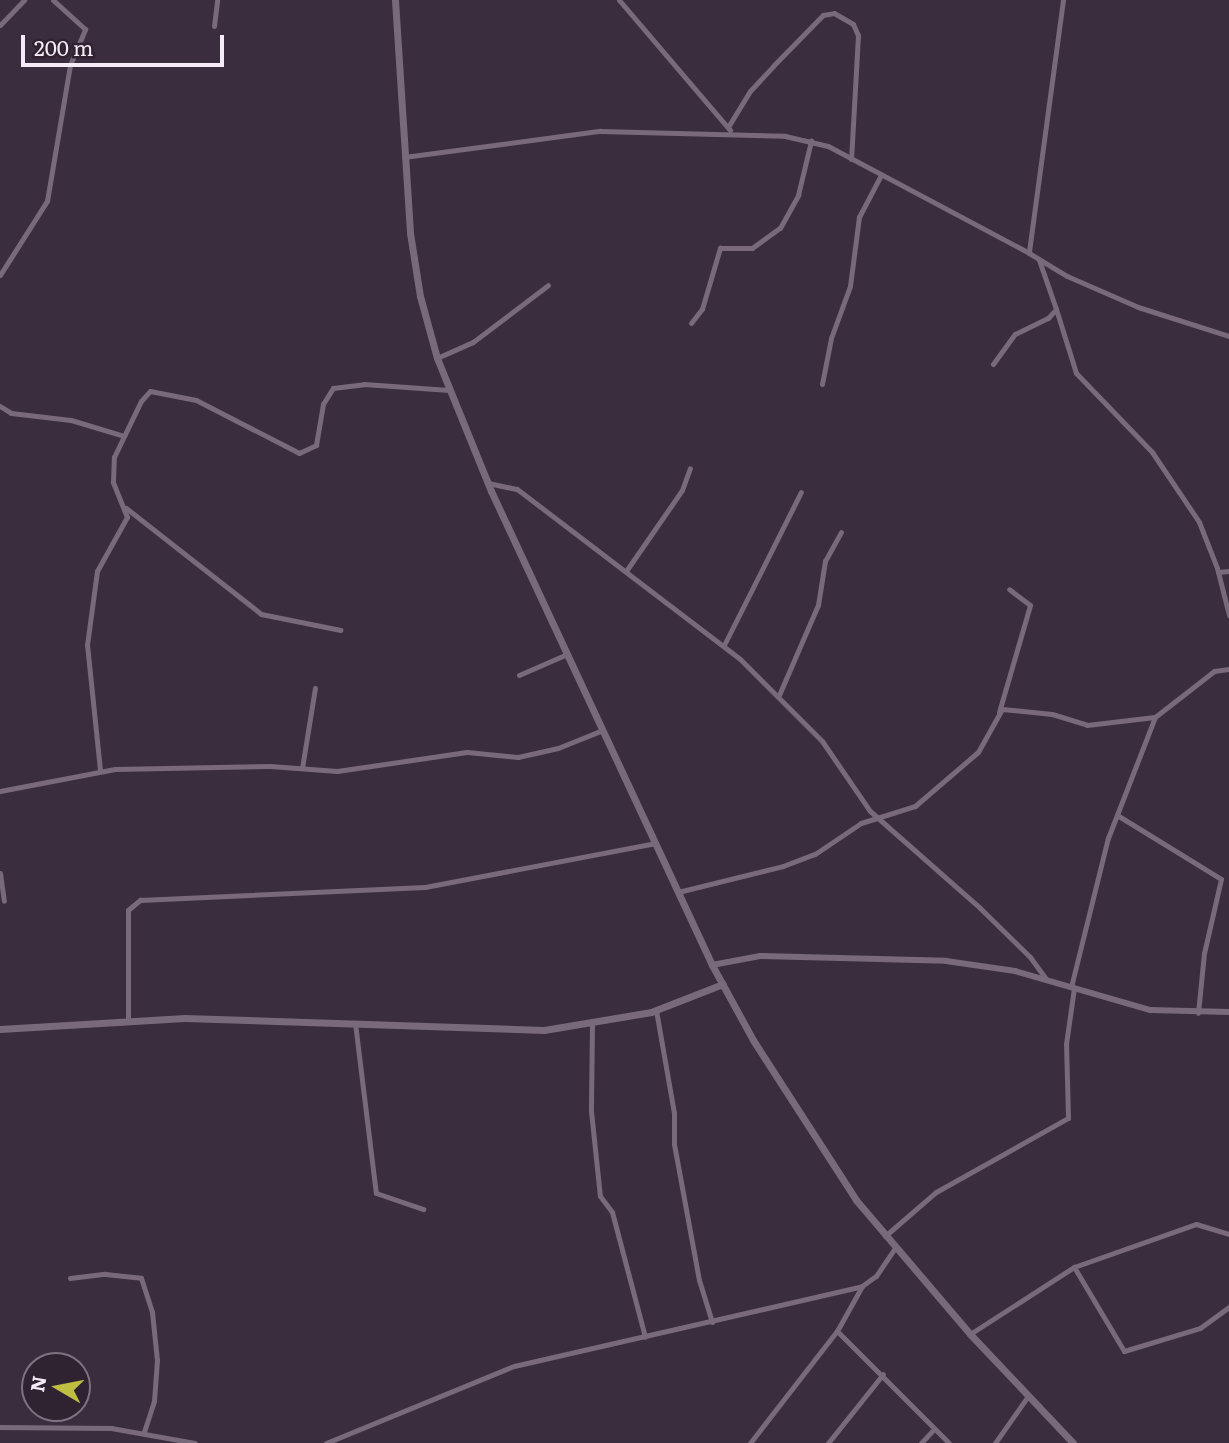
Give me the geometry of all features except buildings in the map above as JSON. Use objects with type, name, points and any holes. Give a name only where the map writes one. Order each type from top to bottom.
[{"type":"main road","points":[[395,0],[404,157],[420,296],[438,358],[488,483],[712,965],[849,1188],[885,1236],[970,1334],[1073,1443]]},
{"type":"main road","points":[[0,1028],[128,1019],[355,1023],[517,1030],[592,1023],[656,1010],[723,984]]},
{"type":"street","points":[[0,25],[24,0]]},
{"type":"street","points":[[0,275],[47,201],[70,65],[85,29],[53,0]]},
{"type":"street","points":[[214,26],[217,0]]},
{"type":"street","points":[[620,0],[730,130]]},
{"type":"street","points":[[1029,253],[1063,0]]},
{"type":"street","points":[[730,130],[750,91],[823,15],[834,13],[853,24],[858,35],[851,159]]},
{"type":"street","points":[[404,157],[574,132],[730,130],[811,141],[851,159],[1039,260],[1138,307],[1229,336]]},
{"type":"street","points":[[691,323],[702,309],[720,248],[751,248],[780,228],[798,195],[811,141]]},
{"type":"street","points":[[822,384],[831,338],[850,286],[859,217],[881,175]]},
{"type":"street","points":[[1039,260],[1076,373],[1152,452],[1199,522],[1219,572],[1229,615]]},
{"type":"street","points":[[438,358],[473,342],[548,285]]},
{"type":"street","points":[[993,364],[1015,334],[1048,318],[1056,309]]},
{"type":"street","points":[[100,770],[86,660],[97,571],[125,525],[124,507],[112,470],[124,436],[150,391],[196,400],[281,445],[308,453],[316,445],[323,404],[333,388],[364,384],[449,390]]},
{"type":"street","points":[[0,407],[10,413],[71,420],[124,436]]},
{"type":"street","points":[[626,571],[682,490],[690,468]]},
{"type":"street","points":[[488,483],[517,489],[724,645],[779,695],[822,741],[876,817],[980,908],[1030,957],[1045,979]]},
{"type":"street","points":[[724,645],[801,492]]},
{"type":"street","points":[[124,507],[261,614],[340,630]]},
{"type":"street","points":[[779,695],[822,593],[825,561],[841,532]]},
{"type":"street","points":[[1219,572],[1229,571]]},
{"type":"street","points":[[678,892],[804,858],[876,817],[915,806],[978,752],[999,712],[1030,605],[1009,589]]},
{"type":"street","points":[[519,675],[568,654]]},
{"type":"street","points":[[885,1236],[936,1192],[1068,1118],[1066,1044],[1072,988],[1100,866],[1117,815],[1155,717],[1214,671],[1229,669]]},
{"type":"street","points":[[302,768],[315,688]]},
{"type":"street","points":[[999,712],[1041,712],[1087,725],[1155,717]]},
{"type":"street","points":[[0,791],[100,770],[302,768],[337,771],[467,752],[519,757],[558,748],[603,730]]},
{"type":"street","points":[[1117,815],[1221,879],[1204,953],[1198,1013]]},
{"type":"street","points":[[128,1019],[128,910],[140,900],[425,887],[656,844]]},
{"type":"street","points":[[0,873],[4,901]]},
{"type":"street","points":[[712,965],[760,957],[946,961],[1045,979],[1130,1006],[1198,1013],[1229,1012]]},
{"type":"street","points":[[656,1010],[674,1113],[674,1144],[699,1280],[712,1322]]},
{"type":"street","points":[[355,1023],[376,1193],[423,1209]]},
{"type":"street","points":[[592,1023],[591,1111],[600,1196],[612,1212],[645,1337]]},
{"type":"street","points":[[970,1334],[1074,1267],[1196,1224],[1229,1234]]},
{"type":"street","points":[[326,1443],[514,1367],[862,1286],[876,1276],[895,1248]]},
{"type":"street","points":[[1074,1267],[1124,1351],[1200,1328],[1229,1307]]},
{"type":"street","points":[[70,1278],[105,1274],[141,1278],[152,1312],[157,1360],[154,1401],[144,1433]]},
{"type":"street","points":[[750,1443],[838,1331],[862,1286]]},
{"type":"street","points":[[838,1331],[949,1443]]},
{"type":"street","points":[[828,1443],[883,1374]]},
{"type":"street","points":[[995,1443],[1028,1396]]},
{"type":"street","points":[[0,1427],[111,1428],[195,1443]]},
{"type":"street","points":[[921,1443],[934,1429]]}]
